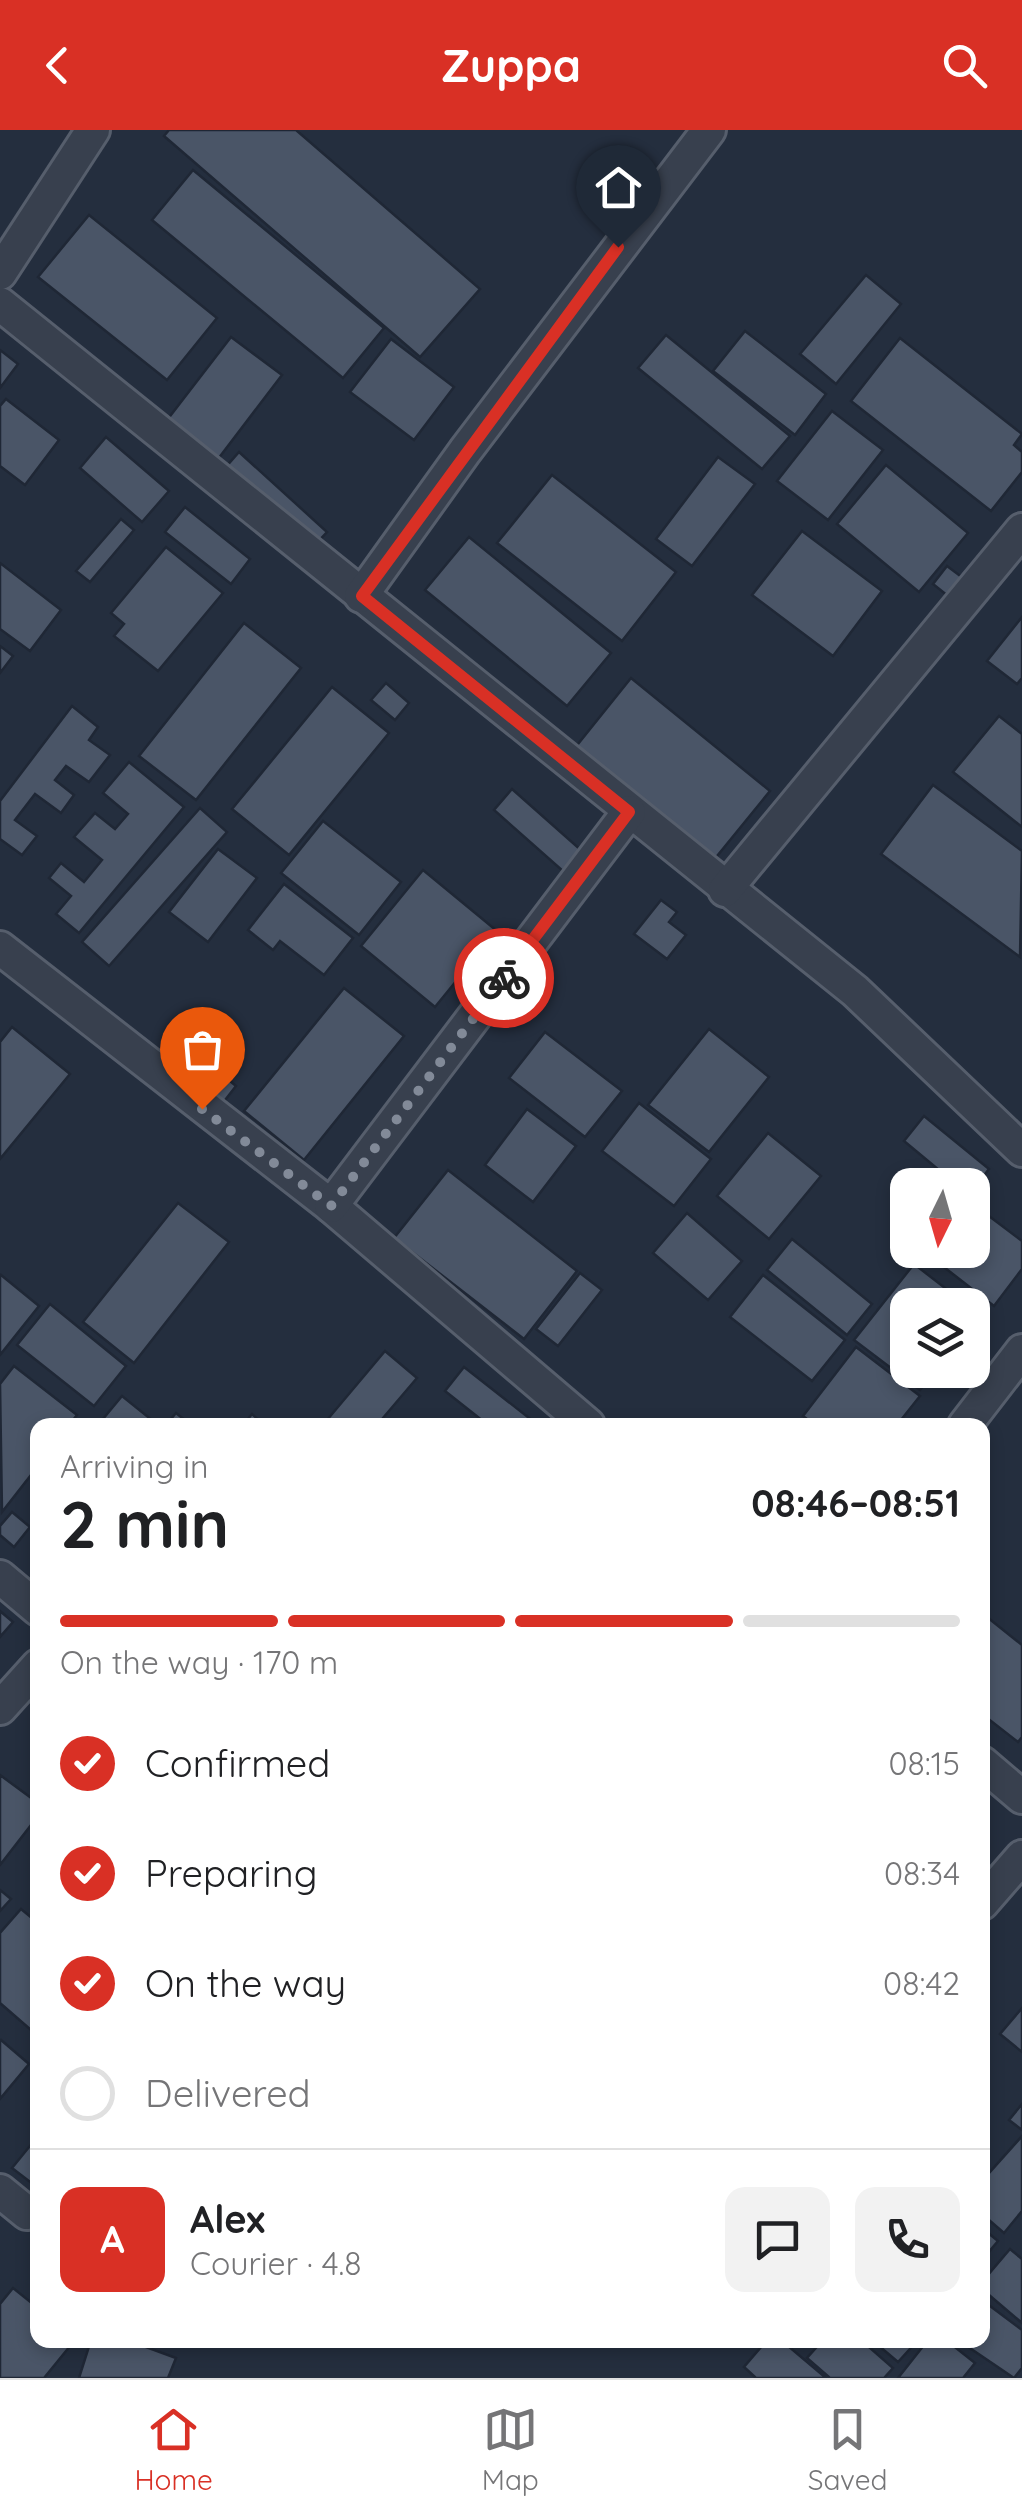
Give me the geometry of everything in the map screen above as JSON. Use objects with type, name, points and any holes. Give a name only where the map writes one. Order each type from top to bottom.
[{"type":"street","points":[[0,273],[93,130]]},
{"type":"street","points":[[362,596],[464,451],[710,130]]},
{"type":"street","points":[[0,304],[725,890],[856,991],[1022,1150]]},
{"type":"street","points":[[725,890],[1022,530]]},
{"type":"street","points":[[331,1206],[629,812]]},
{"type":"street","points":[[0,948],[331,1206],[580,1418]]},
{"type":"street","points":[[970,1418],[1022,1352]]},
{"type":"street","points":[[0,1577],[30,1601]]},
{"type":"street","points":[[0,1708],[30,1675]]},
{"type":"street","points":[[990,1770],[1022,1798]]},
{"type":"street","points":[[990,1893],[1022,1858]]},
{"type":"street","points":[[0,2192],[27,2214]]},
{"type":"building","points":[[169,130],[296,130],[480,289],[420,357],[164,136]]},
{"type":"building","points":[[193,170],[384,328],[343,378],[152,220]]},
{"type":"building","points":[[89,215],[217,318],[167,380],[38,277]]},
{"type":"building","points":[[866,275],[901,304],[836,384],[800,354]]},
{"type":"building","points":[[745,331],[826,394],[795,435],[713,371]]},
{"type":"building","points":[[666,335],[790,436],[762,469],[638,368]]},
{"type":"building","points":[[231,337],[282,375],[215,463],[164,424]]},
{"type":"building","points":[[900,338],[1022,434],[1014,445],[1022,452],[1022,472],[991,511],[851,401]]},
{"type":"building","points":[[391,339],[454,387],[414,440],[350,392]]},
{"type":"building","points":[[0,350],[18,364],[0,388]]},
{"type":"building","points":[[6,399],[59,440],[25,485],[0,466],[0,406]]},
{"type":"building","points":[[832,411],[883,450],[828,520],[777,481]]},
{"type":"building","points":[[106,437],[169,491],[142,522],[80,468]]},
{"type":"building","points":[[239,452],[327,532],[312,548],[225,468]]},
{"type":"building","points":[[718,457],[755,484],[692,566],[656,539]]},
{"type":"building","points":[[886,465],[968,533],[919,592],[837,524]]},
{"type":"building","points":[[552,475],[676,572],[622,641],[497,543]]},
{"type":"building","points":[[185,507],[250,559],[231,584],[165,532]]},
{"type":"building","points":[[121,519],[134,530],[90,582],[76,571]]},
{"type":"building","points":[[802,531],[882,591],[833,656],[752,595]]},
{"type":"building","points":[[469,537],[611,653],[567,706],[425,590]]},
{"type":"building","points":[[166,547],[223,593],[158,671],[114,636],[124,624],[111,613]]},
{"type":"building","points":[[0,563],[61,610],[30,651],[0,629]]},
{"type":"building","points":[[947,566],[963,578],[948,596],[933,584]]},
{"type":"building","points":[[1022,617],[1022,678],[1017,684],[987,661]]},
{"type":"building","points":[[244,623],[301,668],[196,800],[139,756]]},
{"type":"building","points":[[0,646],[13,656],[0,673]]},
{"type":"building","points":[[631,678],[770,791],[713,861],[574,749]]},
{"type":"building","points":[[386,683],[409,703],[395,720],[371,700]]},
{"type":"building","points":[[332,687],[389,733],[289,855],[232,809]]},
{"type":"building","points":[[72,706],[98,727],[89,740],[110,755],[89,782],[66,766],[55,780],[74,795],[61,813],[35,794],[15,820],[37,836],[22,855],[0,839],[0,801]]},
{"type":"building","points":[[999,716],[1022,734],[1022,827],[953,772]]},
{"type":"building","points":[[129,762],[184,807],[79,933],[56,914],[71,896],[49,878],[61,863],[84,882],[102,860],[74,837],[95,813],[115,829],[128,814],[103,793]]},
{"type":"building","points":[[933,785],[1022,851],[1020,957],[881,854]]},
{"type":"building","points":[[512,789],[582,851],[564,872],[494,810]]},
{"type":"building","points":[[200,808],[227,832],[109,966],[82,942]]},
{"type":"building","points":[[323,821],[401,882],[359,935],[281,873]]},
{"type":"building","points":[[218,849],[257,878],[208,942],[169,912]]},
{"type":"building","points":[[423,870],[497,931],[435,1007],[361,946]]},
{"type":"building","points":[[284,884],[353,938],[324,975],[280,941],[273,950],[248,930]]},
{"type":"building","points":[[661,900],[677,912],[669,922],[686,935],[667,959],[634,934]]},
{"type":"building","points":[[344,988],[404,1036],[304,1160],[244,1111]]},
{"type":"building","points":[[12,1027],[70,1074],[0,1159],[0,1042]]},
{"type":"building","points":[[709,1029],[769,1077],[709,1152],[648,1105]]},
{"type":"building","points":[[545,1032],[622,1091],[585,1137],[509,1078]]},
{"type":"building","points":[[212,1066],[236,1086],[222,1104],[197,1084]]},
{"type":"building","points":[[639,1103],[711,1159],[674,1206],[602,1151]]},
{"type":"building","points":[[527,1109],[576,1146],[533,1202],[485,1165]]},
{"type":"building","points":[[924,1116],[988,1168],[937,1168],[904,1141]]},
{"type":"building","points":[[768,1133],[821,1176],[769,1239],[717,1196]]},
{"type":"building","points":[[448,1170],[577,1271],[524,1339],[394,1238]]},
{"type":"building","points":[[178,1203],[229,1242],[134,1363],[83,1322]]},
{"type":"building","points":[[687,1213],[742,1261],[708,1300],[653,1253]]},
{"type":"building","points":[[990,1217],[1022,1241],[1022,1269],[994,1306],[990,1303],[990,1288],[971,1288],[945,1268],[990,1268]]},
{"type":"building","points":[[792,1239],[872,1304],[847,1335],[767,1270]]},
{"type":"building","points":[[911,1268],[919,1268],[945,1288],[895,1288]]},
{"type":"building","points":[[580,1273],[602,1290],[558,1346],[536,1329]]},
{"type":"building","points":[[763,1275],[845,1340],[812,1381],[730,1317]]},
{"type":"building","points":[[0,1277],[39,1306],[0,1355]]},
{"type":"building","points":[[890,1294],[890,1367],[854,1340]]},
{"type":"building","points":[[50,1304],[126,1366],[94,1406],[17,1345]]},
{"type":"building","points":[[856,1347],[890,1373],[890,1388],[910,1388],[920,1396],[903,1418],[803,1416]]},
{"type":"building","points":[[385,1351],[417,1378],[383,1418],[329,1418]]},
{"type":"building","points":[[14,1366],[77,1415],[30,1418],[30,1476],[2,1512],[0,1384]]},
{"type":"building","points":[[464,1367],[529,1418],[479,1418],[445,1391]]},
{"type":"building","points":[[122,1396],[149,1418],[104,1418]]},
{"type":"building","points":[[12,1512],[30,1527],[14,1547],[0,1535],[0,1526]]},
{"type":"building","points":[[0,1611],[13,1622],[0,1637]]},
{"type":"building","points":[[990,1619],[1022,1645],[1022,1737],[1018,1742],[990,1720]]},
{"type":"building","points":[[0,1775],[30,1797],[30,1826],[0,1865]]},
{"type":"building","points":[[0,1890],[11,1899],[0,1911]]},
{"type":"building","points":[[21,1909],[30,1916],[30,2029],[0,2003],[0,1933]]},
{"type":"building","points":[[1022,2008],[1022,2052],[1000,2034]]},
{"type":"building","points":[[0,2041],[29,2064],[0,2099]]},
{"type":"building","points":[[1022,2104],[1022,2130],[1009,2120]]},
{"type":"building","points":[[1022,2136],[1022,2211],[1004,2233],[990,2221],[990,2172]]},
{"type":"building","points":[[30,2146],[30,2182],[12,2168]]},
{"type":"building","points":[[990,2234],[998,2241],[990,2250]]},
{"type":"building","points":[[1010,2249],[1022,2259],[1022,2323],[990,2296],[990,2273]]},
{"type":"building","points":[[13,2288],[30,2302],[30,2348],[68,2348],[44,2378],[0,2378],[0,2304]]},
{"type":"building","points":[[990,2306],[1022,2330],[1022,2368],[1014,2378],[970,2348],[990,2348]]},
{"type":"building","points":[[88,2348],[149,2348],[176,2358],[168,2378],[79,2378]]},
{"type":"building","points":[[760,2348],[790,2348],[826,2378],[756,2378],[744,2367]]},
{"type":"building","points":[[816,2348],[870,2348],[893,2368],[884,2378],[830,2378],[807,2358]]},
{"type":"building","points":[[881,2348],[911,2348],[898,2362]]},
{"type":"building","points":[[922,2348],[956,2348],[975,2363],[963,2378],[898,2378]]},
{"type":"way so far","points":[[202,1109],[331,1206],[504,978]]},
{"type":"route","points":[[504,978],[629,812],[362,596],[464,451],[618,247]]}]
